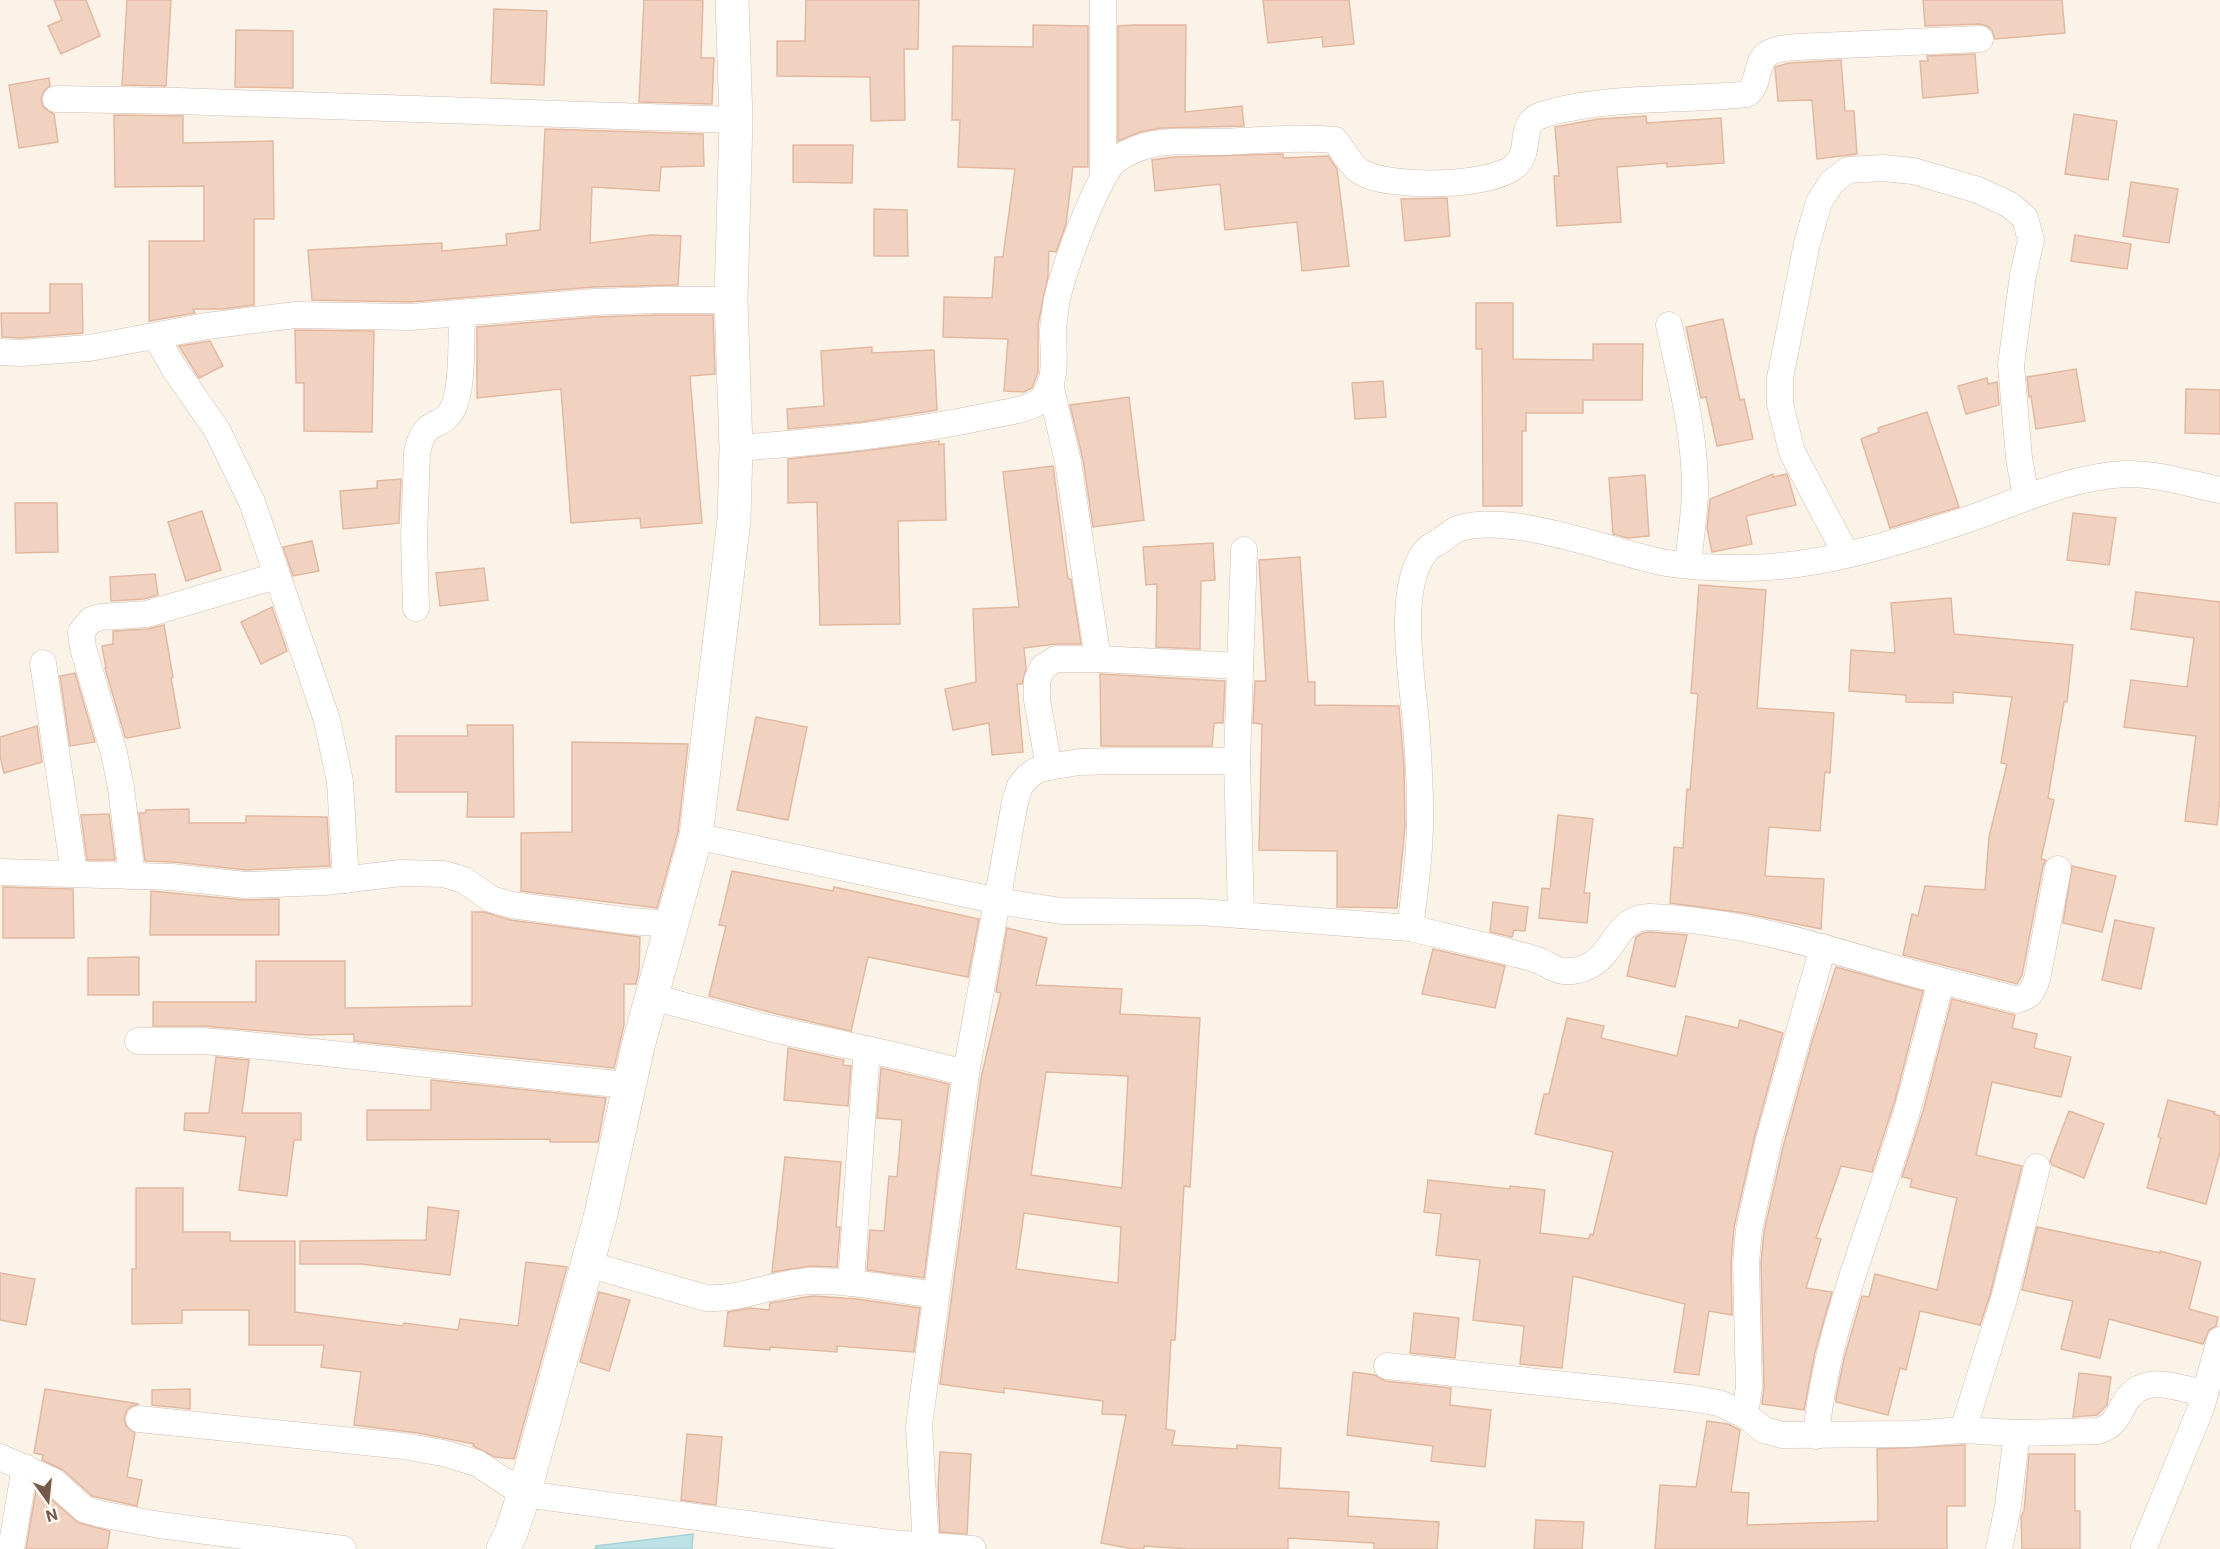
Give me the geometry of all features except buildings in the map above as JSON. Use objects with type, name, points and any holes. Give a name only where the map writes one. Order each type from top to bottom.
[{"type":"main road","points":[[503,1549],[524,1494],[601,1214],[629,1085],[696,836],[734,520],[736,448],[731,300],[736,120],[732,0]]},
{"type":"street","points":[[1103,0],[1103,175]]},
{"type":"street","points":[[736,448],[825,442],[900,433],[1029,406],[1043,399],[1050,384],[1054,362],[1053,329],[1057,295],[1064,268],[1103,175],[1114,161],[1146,146],[1190,142],[1313,138],[1335,140],[1361,172],[1395,181],[1428,183],[1474,181],[1494,177],[1509,171],[1518,164],[1523,152],[1528,125],[1536,116],[1543,114],[1611,102],[1747,94],[1753,89],[1763,57],[1772,51],[1796,47],[1980,39]]},
{"type":"street","points":[[56,99],[736,120]]},
{"type":"street","points":[[1846,554],[1792,452],[1780,404],[1780,378],[1807,243],[1816,212],[1832,182],[1848,170],[1883,168],[1912,171],[1978,190],[2010,205],[2025,218],[2031,240],[2023,275],[2011,365],[2019,458],[2026,497]]},
{"type":"street","points":[[0,352],[89,348],[207,326],[295,315],[411,317],[594,302],[731,300]]},
{"type":"street","points":[[416,608],[414,537],[419,440],[425,428],[449,416],[454,406],[457,393],[462,314]]},
{"type":"street","points":[[1669,325],[1688,415],[1693,454],[1695,495],[1689,565]]},
{"type":"street","points":[[156,337],[174,368],[217,430],[252,502],[327,720],[334,747],[340,782],[346,880]]},
{"type":"street","points":[[1050,384],[1068,462],[1098,659]]},
{"type":"street","points":[[1410,928],[1420,851],[1420,806],[1408,620],[1410,584],[1425,551],[1457,529],[1485,525],[1520,527],[1664,562],[1747,568],[1801,563],[1846,554],[1969,519],[2026,497],[2074,482],[2129,474],[2170,479],[2220,490]]},
{"type":"street","points":[[1241,915],[1237,761],[1244,550]]},
{"type":"street","points":[[132,876],[118,777],[81,640],[81,632],[91,620],[101,617],[147,614],[276,576]]},
{"type":"street","points":[[1048,767],[1037,700],[1037,680],[1043,667],[1056,659],[1240,666]]},
{"type":"street","points":[[43,663],[74,873]]},
{"type":"street","points":[[926,1546],[919,1426],[966,1073],[1015,802],[1020,786],[1028,776],[1038,770],[1079,762],[1237,761]]},
{"type":"street","points":[[696,836],[998,901],[1061,910],[1201,912],[1410,928],[1515,954],[1561,971],[1591,966],[1632,920],[1646,917],[1697,920],[1750,928],[2017,1000],[2026,998],[2033,990],[2037,979],[2058,869]]},
{"type":"street","points":[[0,872],[172,877],[244,885],[346,880],[400,873],[444,874],[464,880],[491,899],[512,905],[628,921],[674,924]]},
{"type":"street","points":[[1745,1415],[1749,1387],[1746,1263],[1749,1230],[1768,1143],[1823,947]]},
{"type":"street","points":[[1816,1436],[1819,1400],[1826,1367],[1863,1243],[1905,1121],[1941,981]]},
{"type":"street","points":[[652,997],[773,1029],[966,1073]]},
{"type":"street","points":[[138,1041],[202,1041],[239,1044],[629,1085]]},
{"type":"street","points":[[851,1283],[867,1049]]},
{"type":"street","points":[[1963,1430],[2004,1299],[2037,1167]]},
{"type":"street","points":[[587,1264],[706,1298],[722,1299],[741,1296],[792,1283],[812,1281],[851,1283],[936,1295]]},
{"type":"street","points":[[2143,1548],[2201,1408],[2220,1340]]},
{"type":"street","points":[[1387,1366],[1719,1403],[1745,1415],[1764,1430],[1782,1435],[1911,1434],[1963,1430],[2017,1433],[2098,1431],[2109,1427],[2116,1421],[2130,1393],[2142,1385],[2161,1384],[2205,1394]]},
{"type":"street","points":[[139,1419],[403,1446],[443,1453],[477,1463],[524,1494],[926,1546],[973,1549]]},
{"type":"street","points":[[1998,1549],[2008,1506],[2017,1433]]},
{"type":"street","points":[[0,1457],[53,1481],[84,1509],[100,1514],[160,1526],[343,1549]]},
{"type":"street","points":[[11,1549],[25,1467]]},
{"type":"water","points":[[693,1534],[692,1549],[595,1549],[596,1546]]}]
